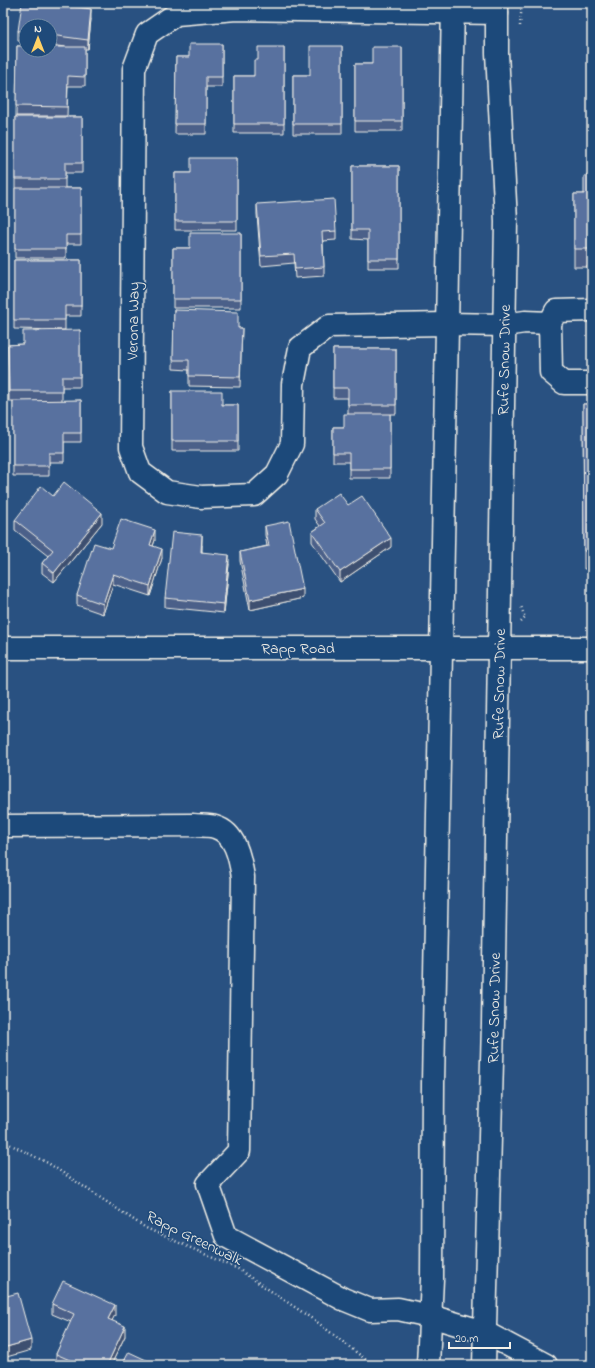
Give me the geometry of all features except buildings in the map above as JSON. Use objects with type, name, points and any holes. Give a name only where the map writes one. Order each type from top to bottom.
[{"type":"main road","points":[[428,1365],[432,1279],[433,1076],[453,7]]},
{"type":"main road","name":"Verona Way","points":[[497,8],[236,8],[176,14],[147,34],[134,70],[131,447],[140,472],[167,492],[201,498],[254,495],[277,474],[292,444],[293,384],[300,348],[329,326],[446,324],[504,325],[525,322],[550,323]]},
{"type":"main road","name":"Rufe Snow Drive","points":[[484,1365],[492,1076],[506,221],[497,53],[497,8]]},
{"type":"main road","points":[[592,310],[556,311],[550,323],[551,372],[564,383],[592,383]]},
{"type":"main road","name":"Rapp Road","points":[[3,648],[592,648]]},
{"type":"main road","points":[[3,826],[193,825],[216,827],[228,836],[239,853],[243,877],[239,1151],[208,1184],[226,1236],[343,1299],[370,1310],[398,1309],[430,1316],[484,1332],[546,1365]]},
{"type":"path","name":"Rapp Greenwalk","points":[[3,1141],[48,1163],[146,1228],[238,1270],[317,1322],[365,1359],[369,1365]]}]
